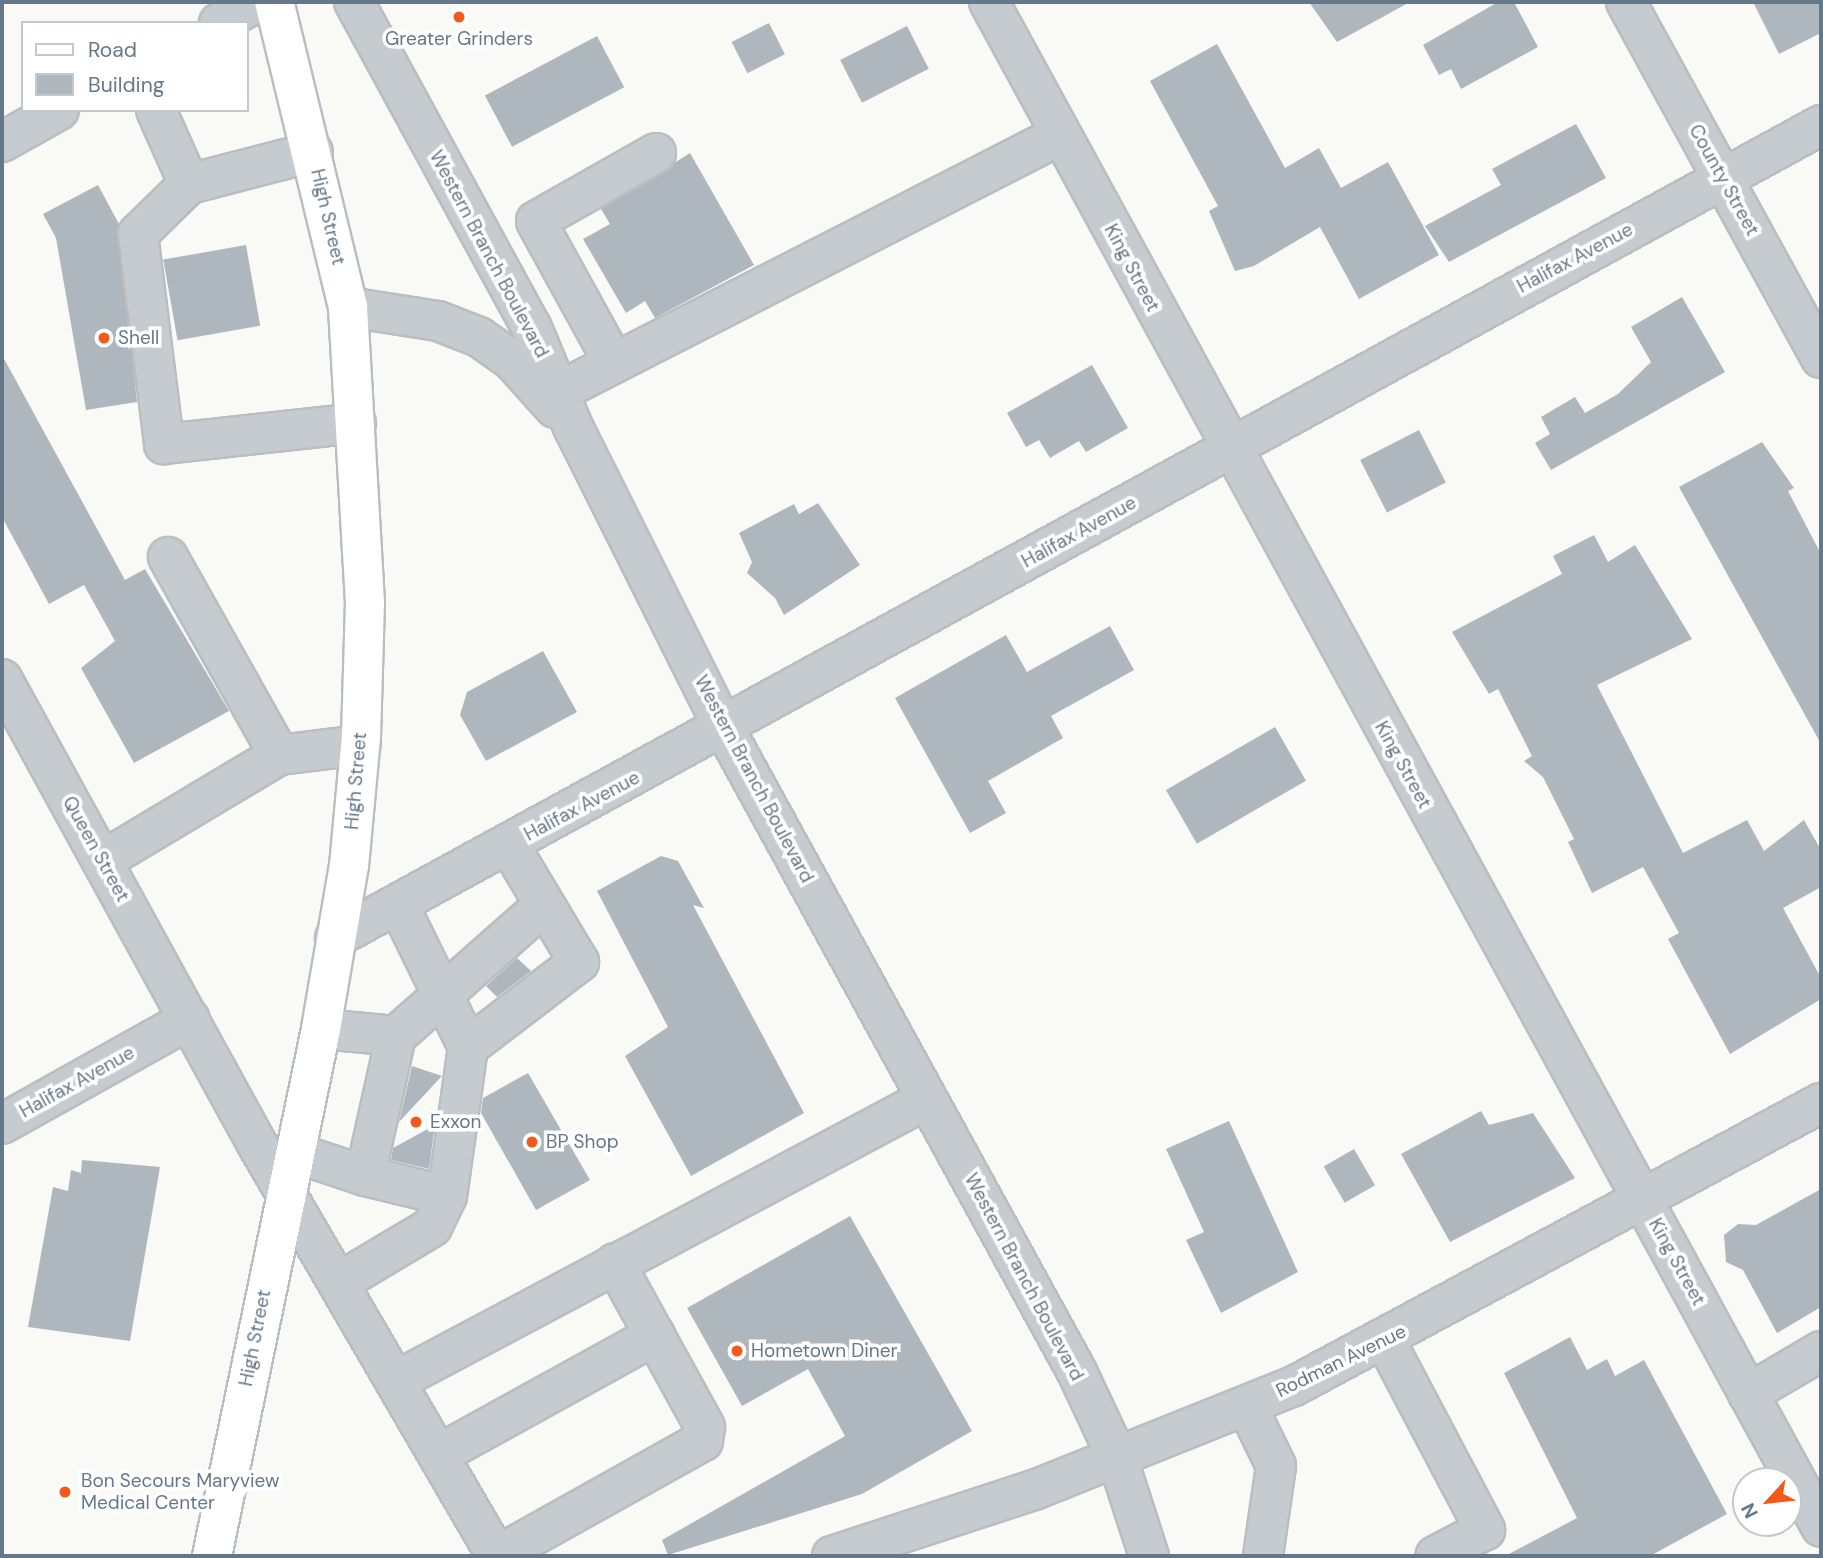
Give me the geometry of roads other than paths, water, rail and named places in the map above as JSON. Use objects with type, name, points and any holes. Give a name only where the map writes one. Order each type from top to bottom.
[{"type":"main road","name":"High Street","points":[[212,1556],[284,1191],[321,1029],[360,745],[365,603],[348,307],[313,152],[274,2]]},
{"type":"street","points":[[223,21],[257,2]]},
{"type":"street","name":"Western Branch Boulevard","points":[[354,2],[532,328],[573,427],[724,728],[928,1099],[1117,1457],[1149,1556]]},
{"type":"street","name":"King Street","points":[[989,2],[1229,449],[1821,1527]]},
{"type":"street","name":"County Street","points":[[1626,2],[1821,358]]},
{"type":"street","points":[[2,142],[55,112]]},
{"type":"street","points":[[157,112],[189,184]]},
{"type":"street","name":"Halifax Avenue","points":[[335,937],[724,728],[1821,125]]},
{"type":"street","points":[[558,391],[1060,135]]},
{"type":"street","points":[[313,152],[189,184],[138,234],[164,444],[356,423]]},
{"type":"street","points":[[489,247],[656,153]]},
{"type":"street","points":[[536,221],[614,363]]},
{"type":"street","points":[[348,307],[438,321],[479,337],[511,359],[573,427]]},
{"type":"street","points":[[168,557],[279,755]]},
{"type":"street","name":"Queen Street","points":[[2,679],[284,1191],[497,1556]]},
{"type":"street","points":[[102,861],[279,755],[360,745]]},
{"type":"street","points":[[468,1047],[579,962],[542,906],[509,845]]},
{"type":"street","points":[[338,1283],[432,1227],[447,1196],[468,1047],[398,904]]},
{"type":"street","points":[[365,1176],[396,1036],[542,906]]},
{"type":"street","name":"Halifax Avenue","points":[[2,1124],[190,1019]]},
{"type":"street","points":[[321,1029],[396,1036]]},
{"type":"street","points":[[396,1381],[928,1099]]},
{"type":"street","name":"Rodman Avenue","points":[[832,1556],[1117,1457],[1247,1406],[1385,1340],[1821,1103]]},
{"type":"street","points":[[293,1152],[365,1176],[447,1196]]},
{"type":"street","points":[[497,1556],[703,1441],[705,1427],[615,1263]]},
{"type":"street","points":[[438,1455],[655,1335]]},
{"type":"street","points":[[1385,1340],[1485,1530],[1435,1556]]},
{"type":"street","points":[[1748,1394],[1821,1351]]},
{"type":"street","points":[[1247,1406],[1276,1466],[1263,1556]]},
{"type":"place","name":"Greater Grinders","points":[[459,17]]},
{"type":"place","name":"Shell","points":[[104,338]]},
{"type":"place","name":"Exxon","points":[[416,1122]]},
{"type":"place","name":"BP Shop","points":[[532,1142]]},
{"type":"place","name":"Hometown Diner","points":[[737,1351]]},
{"type":"place","name":"Bon Secours Maryview Medical Center","points":[[65,1492]]}]
